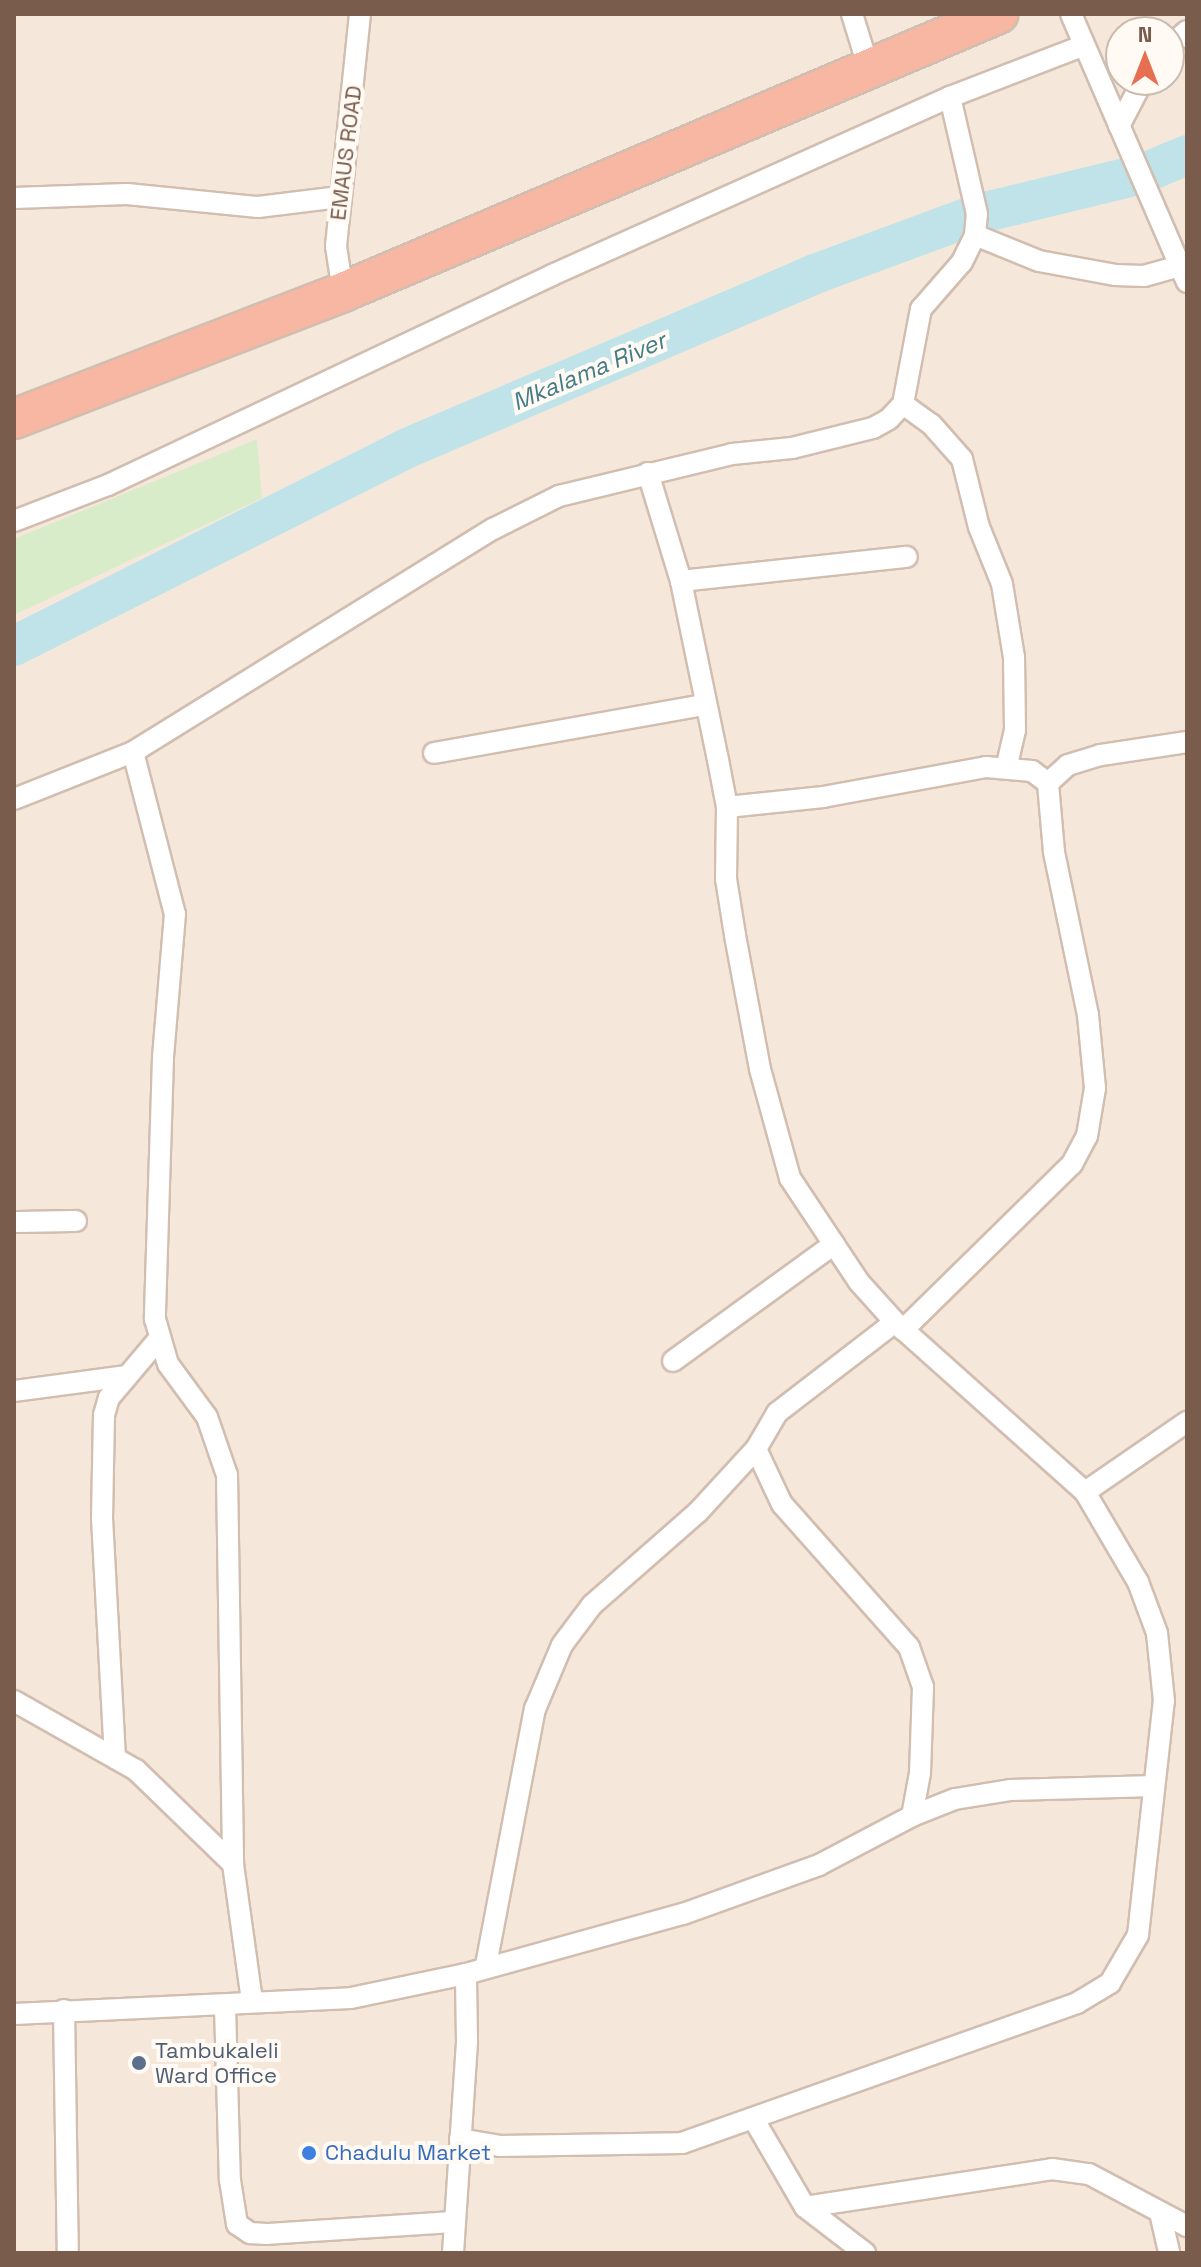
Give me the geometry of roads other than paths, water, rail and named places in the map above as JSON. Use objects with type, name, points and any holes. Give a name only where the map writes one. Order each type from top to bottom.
[{"type":"highway","points":[[14,419],[343,292],[998,14]]},
{"type":"street","name":"EMAUS ROAD","points":[[343,292],[336,246],[360,14]]},
{"type":"street","points":[[852,14],[869,69]]},
{"type":"street","points":[[975,235],[1039,261],[1115,275],[1185,272],[1082,46],[1071,14]]},
{"type":"street","points":[[14,521],[108,485],[552,275],[950,97],[1082,46]]},
{"type":"street","points":[[1119,126],[1135,96]]},
{"type":"street","points":[[14,799],[133,752],[493,529],[559,496],[648,473],[873,428],[903,404],[921,309],[962,262],[975,235],[977,214],[950,97]]},
{"type":"street","points":[[14,198],[127,194],[258,207],[339,197]]},
{"type":"street","points":[[903,404],[931,424],[962,459],[979,527],[1002,584],[1014,657],[1015,730],[1007,766]]},
{"type":"street","points":[[460,2139],[499,2146],[682,2143],[1077,2003],[1110,1983],[1138,1935],[1164,1701],[1157,1633],[1138,1582],[1085,1492],[899,1326],[834,1244],[790,1178],[769,1107],[726,879],[727,807],[703,705],[681,581],[648,473]]},
{"type":"street","points":[[681,581],[907,557]]},
{"type":"street","points":[[434,753],[703,705]]},
{"type":"street","points":[[1048,783],[1068,765],[1101,755],[1187,742]]},
{"type":"street","points":[[133,752],[152,808],[175,914],[163,1058],[158,1340],[168,1364],[207,1417],[227,1475],[233,1864],[252,2001]]},
{"type":"street","points":[[486,1965],[535,1709],[562,1645],[592,1605],[698,1512],[756,1449],[777,1413],[899,1326],[1072,1164],[1087,1136],[1095,1088],[1088,1015],[1074,928],[1054,852],[1048,783],[1032,771],[1007,766],[823,797],[727,807]]},
{"type":"street","points":[[14,1222],[76,1221]]},
{"type":"street","points":[[673,1361],[834,1244]]},
{"type":"street","points":[[115,1758],[102,1519],[104,1415],[109,1398],[158,1340]]},
{"type":"street","points":[[14,1391],[126,1376]]},
{"type":"street","points":[[1085,1492],[1187,1422]]},
{"type":"street","points":[[756,1449],[782,1504],[909,1647],[923,1687],[920,1773],[912,1816]]},
{"type":"street","points":[[14,1701],[136,1770],[233,1864]]},
{"type":"street","points":[[14,2014],[351,1998],[466,1974],[486,1965],[683,1914],[819,1865],[912,1816],[955,1799],[1011,1790],[1154,1786]]},
{"type":"street","points":[[453,2253],[466,1974]]},
{"type":"street","points":[[225,2006],[230,2180],[237,2224],[250,2233],[267,2234],[455,2222]]},
{"type":"street","points":[[64,2010],[68,2253]]},
{"type":"street","points":[[753,2118],[805,2207],[865,2253]]},
{"type":"street","points":[[805,2207],[1052,2169],[1089,2174],[1161,2217],[1187,2226]]},
{"type":"street","points":[[1161,2217],[1169,2253]]},
{"type":"waterway","name":"Mkalama River","points":[[14,646],[405,449],[815,274],[977,214],[1142,174],[1187,155]]},
{"type":"place","name":"Tambukaleli Ward Office","points":[[139,2063]]},
{"type":"place","name":"Chadulu Market","points":[[309,2153]]}]
